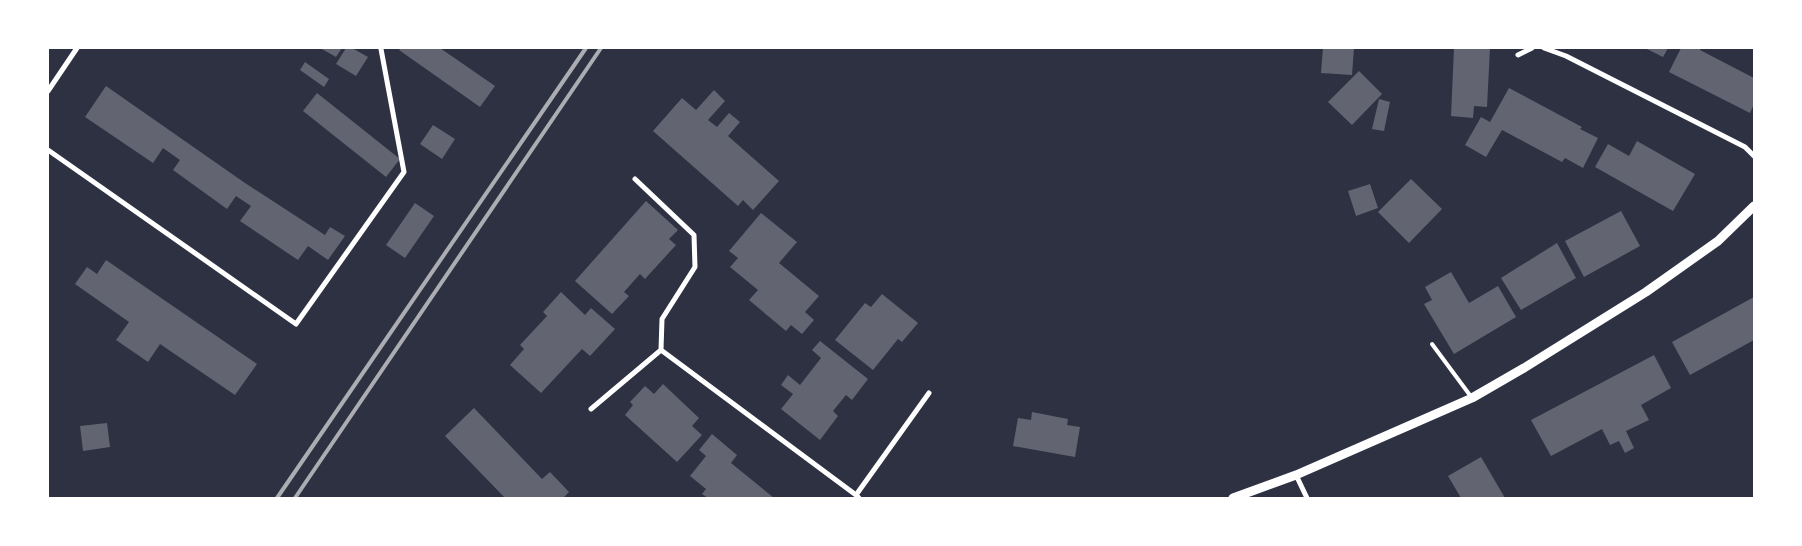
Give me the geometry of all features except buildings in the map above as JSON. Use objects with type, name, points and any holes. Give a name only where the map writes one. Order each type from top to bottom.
[{"type":"street","points":[[48,91],[77,48]]},
{"type":"street","points":[[1518,56],[1532,48]]},
{"type":"street","points":[[1544,48],[1566,56],[1736,142],[1754,156]]},
{"type":"street","points":[[48,150],[296,324],[404,172],[382,49]]},
{"type":"street","points":[[591,409],[660,350],[662,319],[695,267],[694,235],[636,179]]},
{"type":"street","points":[[1233,498],[1296,475],[1472,398],[1646,292],[1718,241],[1754,208]]},
{"type":"street","points":[[660,350],[857,497],[929,393]]},
{"type":"street","points":[[1296,475],[1307,498]]},
{"type":"lane","points":[[1432,344],[1472,398]]},
{"type":"railway","points":[[277,498],[586,48]]},
{"type":"railway","points":[[295,498],[601,48]]}]
